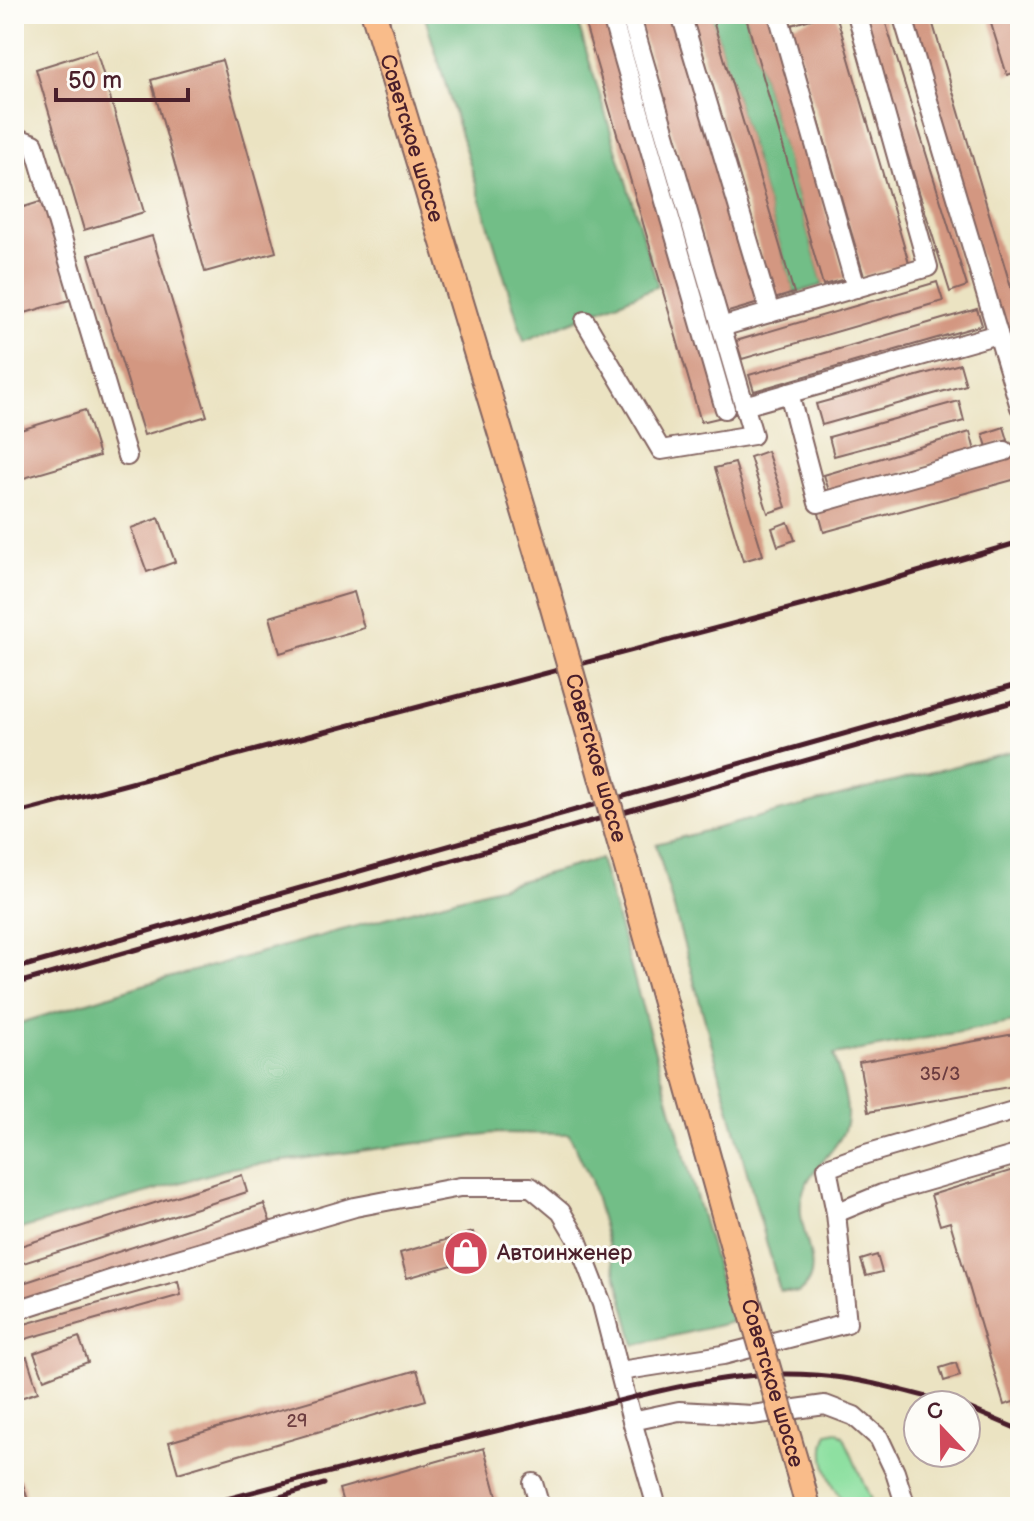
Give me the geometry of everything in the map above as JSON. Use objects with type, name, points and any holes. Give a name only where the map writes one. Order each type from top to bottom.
[{"type":"main road","name":"Советское шоссе","points":[[374,14],[547,587],[808,1507]]},
{"type":"lane","points":[[611,14],[725,409]]},
{"type":"lane","points":[[585,321],[661,450],[753,435],[630,14]]},
{"type":"lane","points":[[681,14],[770,313]]},
{"type":"lane","points":[[721,327],[928,267],[857,14]]},
{"type":"lane","points":[[902,14],[1020,407]]},
{"type":"lane","points":[[785,16],[856,288]]},
{"type":"lane","points":[[14,137],[34,144],[127,456]]},
{"type":"lane","points":[[744,406],[998,334]]},
{"type":"lane","points":[[789,393],[818,503],[1005,451]]},
{"type":"lane","points":[[620,1371],[723,1355],[847,1323],[836,1213],[827,1168],[1020,1109]]},
{"type":"lane","points":[[836,1213],[882,1194],[1020,1154]]},
{"type":"lane","points":[[14,1311],[355,1207],[460,1187],[531,1187],[561,1212],[576,1237],[602,1304],[657,1507]]},
{"type":"lane","points":[[632,1421],[679,1411],[752,1415],[825,1405],[854,1416],[879,1438],[895,1472],[906,1507]]},
{"type":"lane","points":[[533,1483],[540,1507]]},
{"type":"green space","points":[[424,14],[575,14],[658,286],[524,341]]},
{"type":"green space","points":[[711,14],[745,14],[823,285],[794,293]]},
{"type":"green space","points":[[1020,749],[1020,1021],[834,1055],[846,1101],[845,1128],[809,1179],[801,1202],[803,1227],[812,1263],[811,1274],[798,1293],[780,1291],[656,844]]},
{"type":"green space","points":[[600,859],[732,1322],[635,1345],[591,1180],[569,1134],[494,1133],[231,1168],[14,1231],[14,1025],[139,986]]},
{"type":"green space","points":[[837,1431],[844,1437],[874,1507],[847,1507],[831,1481],[825,1462],[825,1443],[828,1433]]},
{"type":"building","points":[[582,14],[619,14],[735,414],[701,422]]},
{"type":"building","points":[[637,14],[674,14],[759,303],[725,313]]},
{"type":"building","points":[[691,14],[711,14],[794,293],[774,299]]},
{"type":"building","points":[[745,14],[769,14],[845,279],[823,285]]},
{"type":"building","points":[[836,14],[909,263],[864,276],[791,25]]},
{"type":"building","points":[[864,14],[883,14],[967,286],[950,292]]},
{"type":"building","points":[[907,14],[930,14],[1020,318],[1020,341],[1006,345]]},
{"type":"building","points":[[988,14],[1020,14],[1020,71],[1007,75]]},
{"type":"building","points":[[96,50],[144,212],[84,230],[36,69]]},
{"type":"building","points":[[222,60],[276,252],[205,272],[151,80]]},
{"type":"building","points":[[43,201],[73,299],[25,313],[14,276],[14,210]]},
{"type":"building","points":[[152,236],[207,416],[144,435],[89,255]]},
{"type":"building","points":[[937,282],[943,301],[742,359],[736,341]]},
{"type":"building","points":[[977,309],[982,325],[754,391],[749,375]]},
{"type":"building","points":[[960,364],[966,385],[822,425],[816,404]]},
{"type":"building","points":[[959,401],[964,421],[834,456],[829,437]]},
{"type":"building","points":[[85,410],[99,456],[14,481],[14,432]]},
{"type":"building","points":[[1004,427],[1008,440],[987,447],[983,434]]},
{"type":"building","points":[[970,432],[975,451],[830,494],[824,475]]},
{"type":"building","points":[[767,451],[786,507],[768,513],[750,457]]},
{"type":"building","points":[[1020,454],[1020,478],[824,532],[818,510]]},
{"type":"building","points":[[735,463],[763,555],[743,561],[715,468]]},
{"type":"building","points":[[159,518],[175,562],[147,572],[131,528]]},
{"type":"building","points":[[788,522],[795,540],[778,546],[772,528]]},
{"type":"building","points":[[354,592],[364,628],[280,653],[270,617]]},
{"type":"building","points":[[1020,1033],[1020,1085],[868,1112],[859,1062]]},
{"type":"building","points":[[1020,1168],[1020,1400],[1004,1405],[950,1222],[940,1225],[931,1195]]},
{"type":"building","points":[[242,1175],[247,1192],[14,1266],[14,1248]]},
{"type":"building","points":[[264,1204],[270,1221],[14,1305],[14,1286]]},
{"type":"building","points":[[473,1232],[480,1257],[407,1278],[400,1253]]},
{"type":"building","points":[[877,1255],[882,1272],[866,1276],[861,1260]]},
{"type":"building","points":[[178,1281],[181,1295],[15,1342],[14,1327]]},
{"type":"building","points":[[79,1337],[88,1362],[44,1379],[34,1353]]},
{"type":"building","points":[[27,1357],[38,1392],[14,1400],[14,1361]]},
{"type":"building","points":[[956,1363],[960,1376],[944,1381],[940,1368]]},
{"type":"building","points":[[417,1370],[426,1400],[178,1473],[169,1442]]},
{"type":"building","points":[[484,1448],[500,1507],[344,1507],[339,1489]]},
{"type":"building","points":[[21,1478],[30,1507],[14,1507],[14,1480]]},
{"type":"railway","points":[[14,59],[20,21]]},
{"type":"railway","points":[[14,814],[822,600],[1020,542]]},
{"type":"railway","points":[[14,969],[1020,684]]},
{"type":"railway","points":[[14,984],[1020,700]]},
{"type":"railway","points":[[197,1507],[685,1385],[782,1374],[851,1379],[902,1391]]},
{"type":"railway","points":[[982,1414],[1020,1430]]},
{"type":"railway","points":[[246,1507],[324,1484]]},
{"type":"place","name":"Автоинженер","points":[[466,1253]]}]
